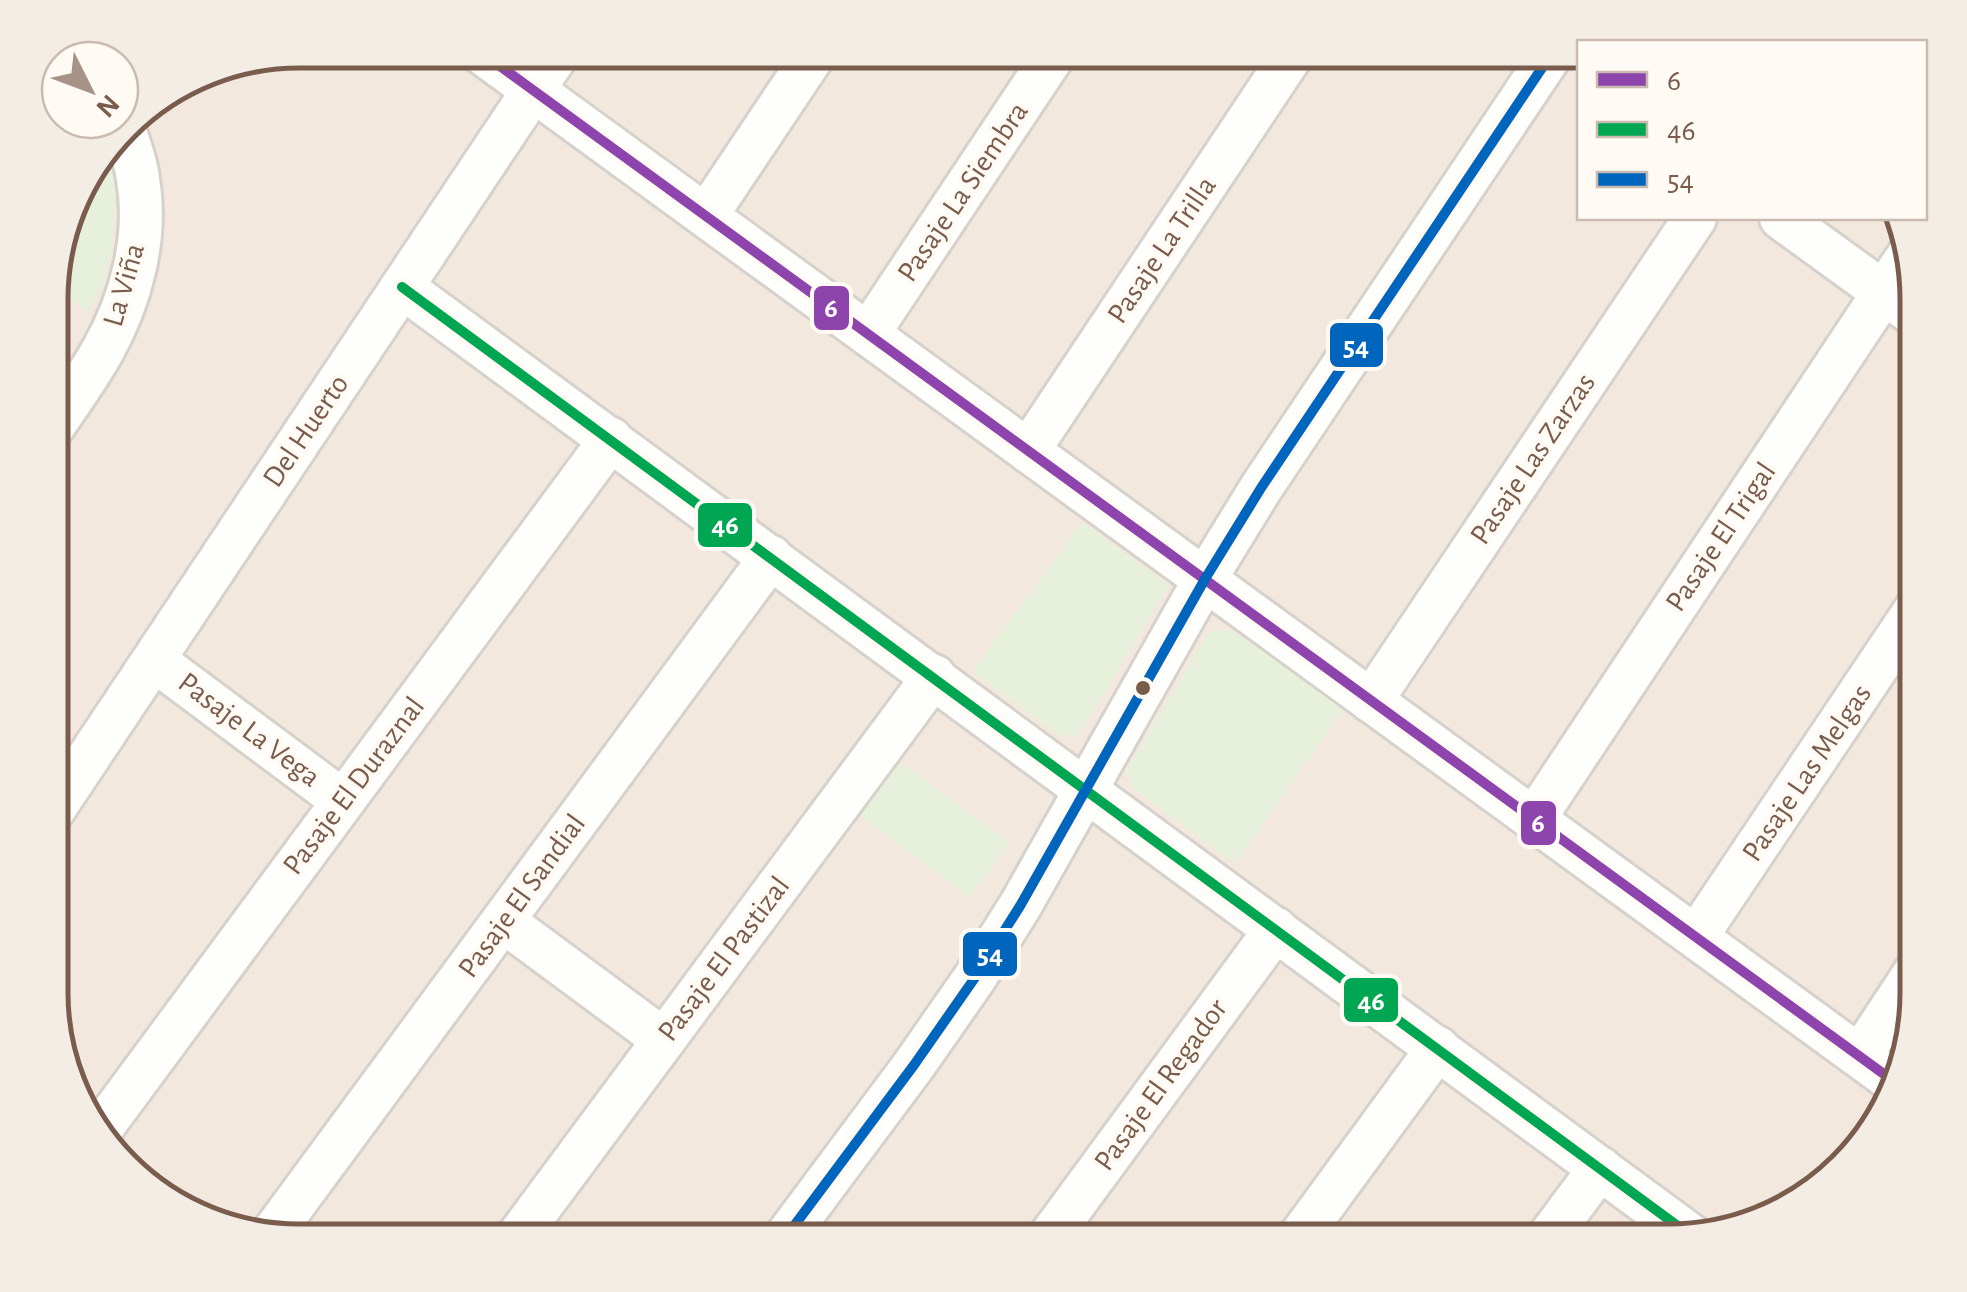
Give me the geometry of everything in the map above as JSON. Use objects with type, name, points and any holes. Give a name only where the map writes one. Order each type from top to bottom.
[{"type":"street","points":[[503,68],[1876,1068],[1898,1014]]},
{"type":"street","name":"Del Huerto","points":[[68,788],[548,68]]},
{"type":"street","points":[[706,216],[806,68]]},
{"type":"street","name":"Pasaje La Siembra","points":[[868,334],[1045,68]]},
{"type":"street","name":"Pasaje La Trilla","points":[[1028,450],[1283,68]]},
{"type":"street","points":[[795,1224],[974,979],[1261,488],[1551,68]]},
{"type":"street","name":"La Viña","points":[[68,404],[116,326],[135,264],[139,180],[128,143]]},
{"type":"street","name":"Pasaje Las Zarzas","points":[[1371,700],[1694,220]]},
{"type":"street","points":[[1784,220],[1899,303]]},
{"type":"street","points":[[402,287],[1675,1224]]},
{"type":"street","name":"Pasaje El Trigal","points":[[1534,819],[1899,305]]},
{"type":"street","name":"Pasaje El Duraznal","points":[[106,1122],[611,440]]},
{"type":"street","name":"Pasaje El Sandial","points":[[280,1223],[771,557]]},
{"type":"street","name":"Pasaje Las Melgas","points":[[1696,938],[1899,634]]},
{"type":"street","name":"Pasaje La Vega","points":[[154,660],[343,801]]},
{"type":"street","name":"Pasaje El Pastizal","points":[[527,1224],[934,676]]},
{"type":"street","points":[[503,921],[664,1040]]},
{"type":"street","name":"Pasaje El Regador","points":[[1059,1224],[1276,929]]},
{"type":"street","points":[[1309,1224],[1438,1048]]},
{"type":"street","points":[[1558,1224],[1600,1168]]},
{"type":"shaded area","points":[[299,68],[1577,68],[1577,220],[1885,220],[1899,284],[1899,1008],[1887,1067],[1861,1122],[1832,1157],[1784,1193],[1728,1217],[1683,1224],[299,1224],[239,1217],[170,1186],[135,1157],[106,1122],[85,1082],[69,1023],[69,269],[85,210],[115,158],[131,140],[140,140],[140,131],[170,106],[225,80],[269,69]]},
{"type":"green space","points":[[110,165],[116,187],[112,249],[102,286],[87,312],[68,298],[69,269],[85,210]]},
{"type":"green space","points":[[1082,522],[1169,585],[1078,736],[1059,735],[972,671]]},
{"type":"green space","points":[[1228,628],[1346,706],[1235,864],[1133,789],[1126,771],[1208,633]]},
{"type":"green space","points":[[900,762],[1010,843],[970,897],[860,816]]},
{"type":"transit line","name":"6","points":[[503,68],[1884,1074]]},
{"type":"transit line","name":"54","points":[[795,1224],[974,979],[1261,488],[1542,68]]},
{"type":"transit line","name":"46","points":[[402,287],[1675,1224]]}]
